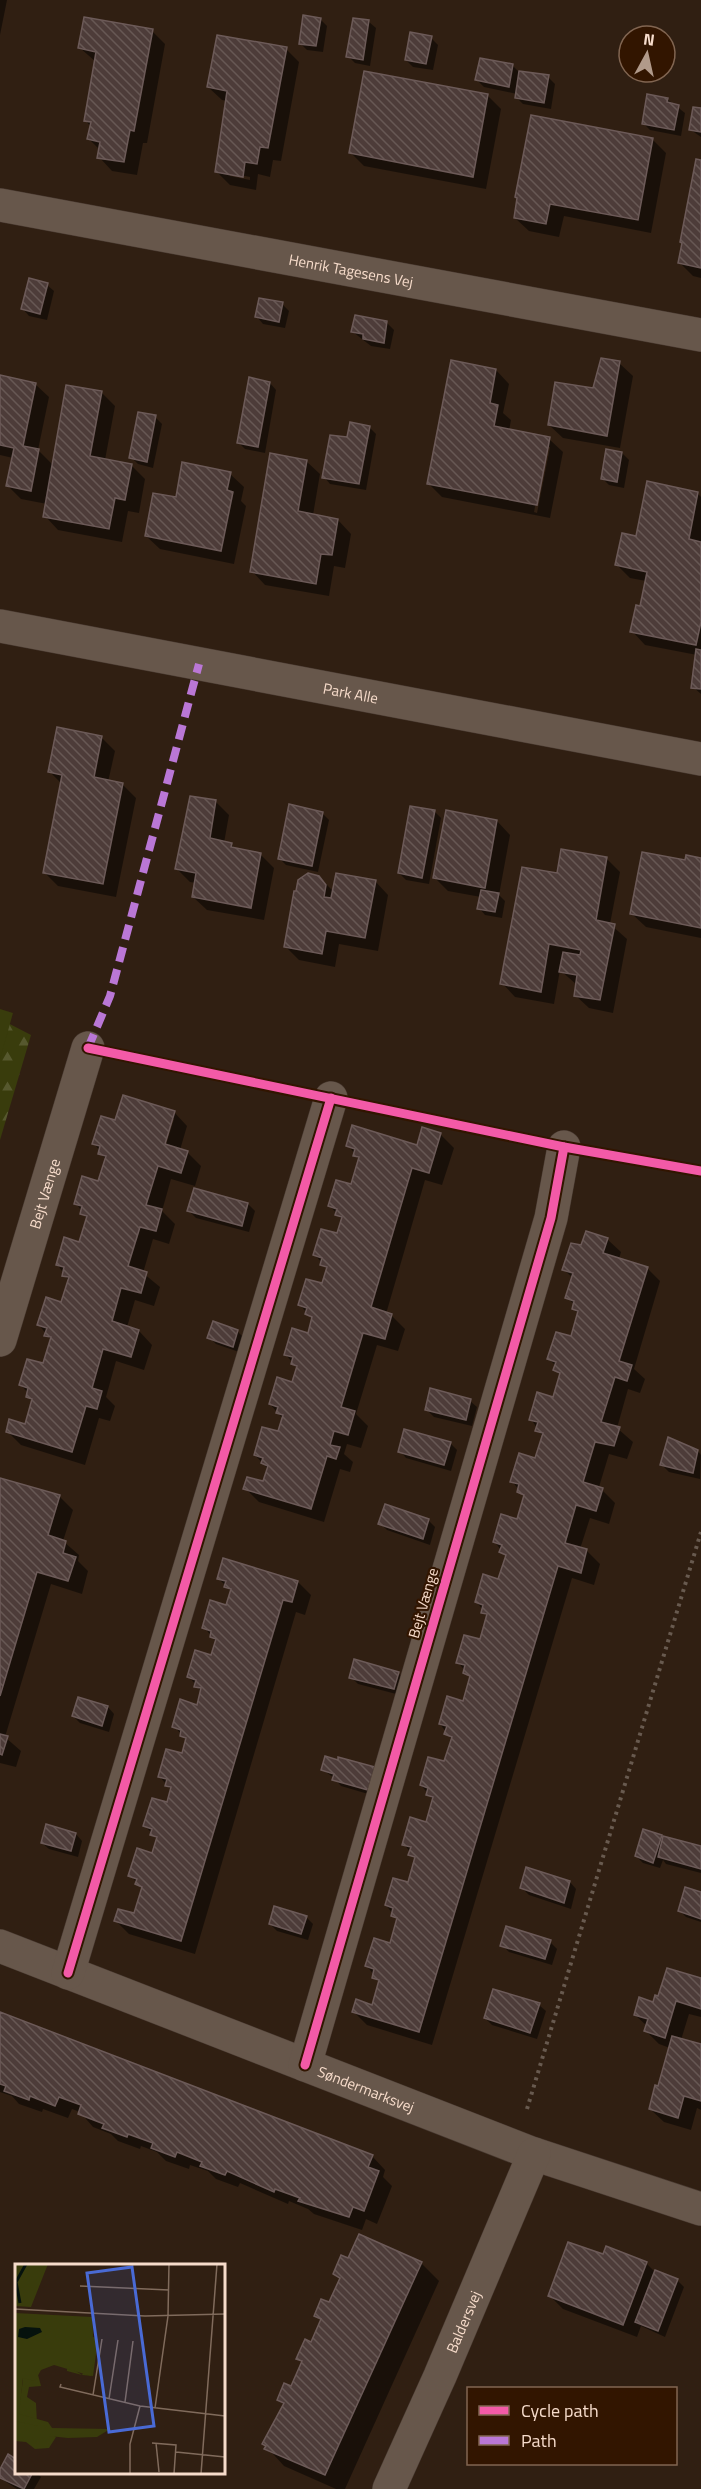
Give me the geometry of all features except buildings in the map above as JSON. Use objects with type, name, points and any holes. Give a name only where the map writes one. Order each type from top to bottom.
[{"type":"street","name":"Henrik Tagesens Vej","points":[[0,205],[701,335]]},
{"type":"street","name":"Park Alle","points":[[0,626],[701,759]]},
{"type":"street","name":"Bejt Vænge","points":[[0,1340],[88,1048]]},
{"type":"street","points":[[68,1973],[331,1098]]},
{"type":"street","name":"Bejt Vænge","points":[[305,2065],[551,1218],[564,1147]]},
{"type":"street","name":"Søndermarksvej","points":[[0,1946],[525,2151],[701,2209]]},
{"type":"street","name":"Baldersvej","points":[[389,2489],[440,2376],[525,2151]]},
{"type":"path","points":[[525,2151],[701,1532]]},
{"type":"green space","points":[[0,1009],[13,1013],[0,1059]]},
{"type":"green space","points":[[0,1019],[31,1035],[0,1140]]},
{"type":"marked path","points":[[88,1048],[110,996],[199,664]]},
{"type":"cycle path","points":[[88,1048],[564,1147],[701,1171]]},
{"type":"cycle path","points":[[68,1973],[331,1098]]},
{"type":"cycle path","points":[[305,2065],[551,1218],[564,1147]]}]
